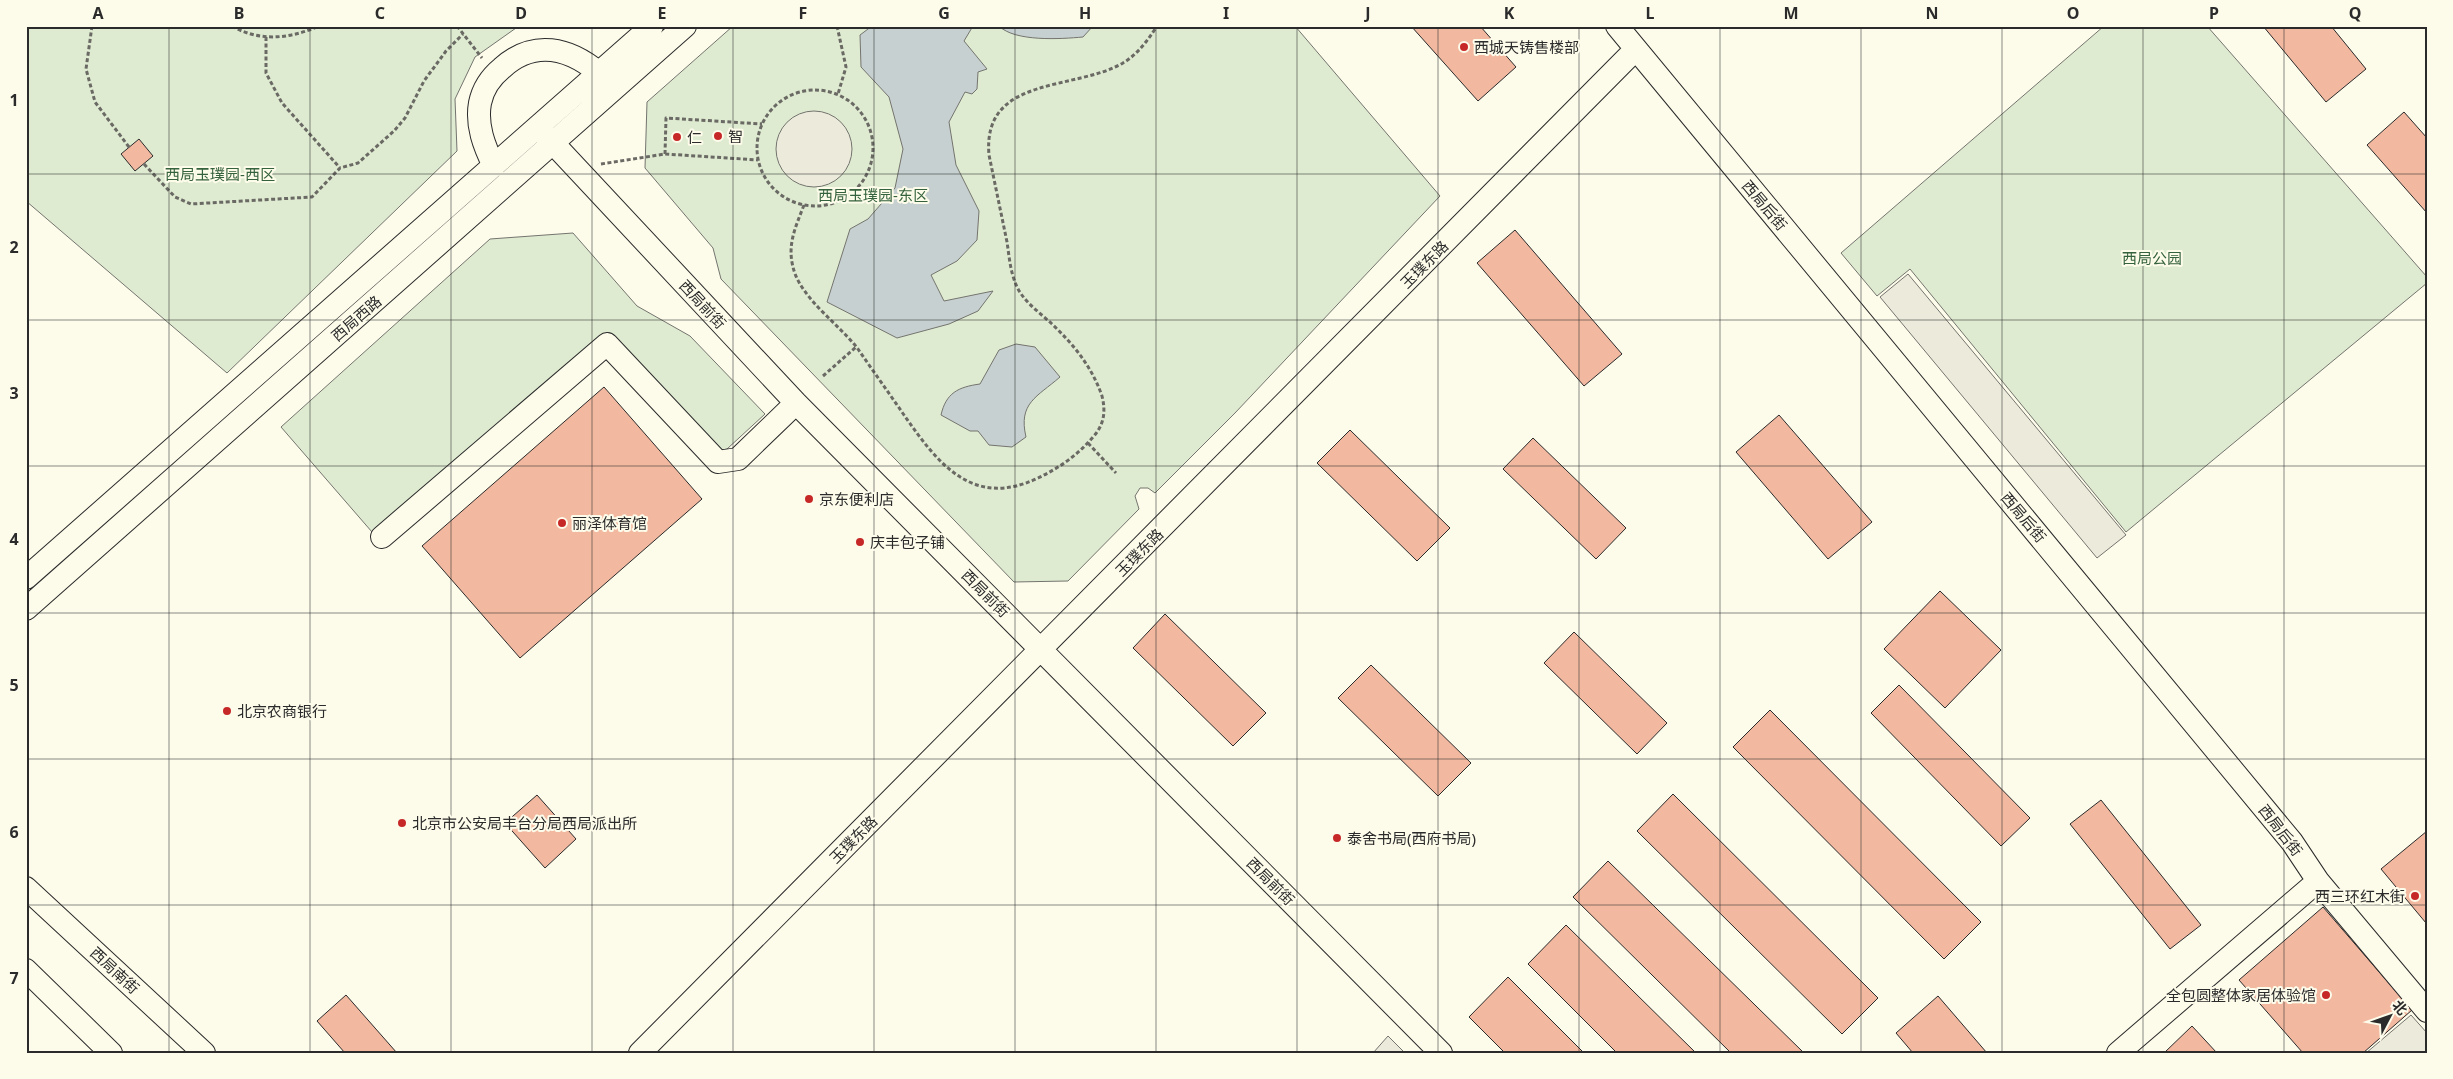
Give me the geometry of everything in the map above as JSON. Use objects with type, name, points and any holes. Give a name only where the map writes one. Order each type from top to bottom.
[{"type":"street","name":"西局西路","points":[[26,578],[652,26]]},
{"type":"street","name":"西局西路","points":[[26,610],[685,26]]},
{"type":"street","name":"西局后街","points":[[1617,26],[2292,842],[2318,881],[2427,1011]]},
{"type":"street","name":"玉璞东路","points":[[640,1053],[1042,650],[1636,49]]},
{"type":"street","points":[[494,166],[482,137],[480,104],[485,88],[495,74],[509,62],[538,50],[572,54],[599,73]]},
{"type":"street","name":"西局前街","points":[[538,127],[796,403],[1442,1053]]},
{"type":"street","points":[[382,537],[607,344],[718,462],[738,459],[796,403]]},
{"type":"street","points":[[2118,1053],[2318,881]]},
{"type":"street","name":"西局南街","points":[[26,888],[204,1053]]},
{"type":"street","points":[[26,970],[111,1053]]},
{"type":"path","points":[[92,26],[86,69],[95,102],[129,147]]},
{"type":"path","points":[[232,26],[247,35],[266,37],[290,36],[319,26]]},
{"type":"path","points":[[301,26],[301,32]]},
{"type":"path","points":[[457,26],[495,74]]},
{"type":"path","points":[[837,26],[846,67],[838,94]]},
{"type":"path","points":[[804,205],[790,248],[795,275],[811,298],[856,346],[925,445],[951,472],[976,485],[999,488],[1030,482],[1065,463],[1088,443],[1098,432],[1104,416],[1104,404],[1091,370],[1076,348],[1026,301],[1014,281],[989,155],[989,132],[996,114],[1010,101],[1042,88],[1108,70],[1122,63],[1138,51],[1157,26]]},
{"type":"path","points":[[144,164],[175,197],[191,204],[312,197],[340,168],[358,162],[394,131],[405,118],[424,80],[446,51],[463,34]]},
{"type":"path","points":[[266,37],[266,73],[282,103],[340,168]]},
{"type":"path","points":[[804,90],[822,90],[838,94],[855,105],[868,121],[874,140],[873,160],[866,178],[852,194],[835,203],[816,207],[796,203],[779,194],[765,179],[758,160],[757,142],[762,124],[772,108],[786,97],[804,90]]},
{"type":"path","points":[[665,154],[666,118],[762,124]]},
{"type":"path","points":[[576,168],[665,154],[758,160]]},
{"type":"path","points":[[823,376],[856,346]]},
{"type":"path","points":[[1088,443],[1116,473]]},
{"type":"green space","name":"西局玉璞园-西区","points":[[26,26],[527,26],[516,28],[475,57],[455,99],[457,151],[227,373],[26,201]]},
{"type":"green space","name":"西局玉璞园-东区","points":[[733,26],[1295,26],[1440,196],[1235,413],[1155,493],[1148,488],[1140,488],[1135,496],[1139,509],[1068,581],[1014,582],[721,279],[713,248],[645,168],[647,102]]},
{"type":"green space","name":"西局公园","points":[[2104,26],[2207,26],[2427,277],[2427,283],[2126,532],[1910,269],[1877,296],[1841,253]]},
{"type":"green space","points":[[573,233],[637,306],[690,336],[765,414],[727,449],[717,451],[608,333],[372,532],[281,427],[490,239]]},
{"type":"shaded area","points":[[872,26],[973,26],[964,41],[987,69],[978,72],[977,89],[972,94],[965,92],[949,122],[956,165],[979,211],[977,240],[957,261],[931,275],[944,301],[993,291],[978,311],[949,324],[897,338],[827,302],[850,229],[868,219],[895,188],[903,149],[889,97],[861,67],[860,35]]},
{"type":"shaded area","points":[[999,26],[1093,26],[1083,37],[1051,39],[1016,35]]},
{"type":"shaded area","points":[[814,111],[828,114],[841,122],[849,135],[852,149],[849,163],[841,176],[828,184],[814,187],[800,184],[787,176],[779,163],[776,149],[779,135],[787,122],[800,114]]},
{"type":"shaded area","points":[[1908,274],[2126,535],[2097,558],[1880,297]]},
{"type":"shaded area","points":[[1016,344],[1035,347],[1060,377],[1037,396],[1027,408],[1024,425],[1026,437],[1012,447],[989,445],[978,431],[970,431],[941,415],[943,407],[954,392],[965,387],[980,384],[999,350]]},
{"type":"shaded area","points":[[2411,1015],[2427,1033],[2427,1053],[2366,1053]]},
{"type":"shaded area","points":[[1388,1036],[1405,1053],[1373,1053]]},
{"type":"building","name":"西城天铸售楼部","points":[[1411,26],[1480,26],[1516,67],[1478,101]]},
{"type":"building","points":[[2263,26],[2331,26],[2366,69],[2326,102]]},
{"type":"building","points":[[2404,112],[2427,138],[2427,213],[2367,145]]},
{"type":"building","points":[[139,139],[153,156],[135,171],[121,154]]},
{"type":"building","points":[[1515,230],[1622,354],[1584,386],[1477,263]]},
{"type":"building","name":"丽泽体育馆","points":[[604,387],[702,499],[520,658],[422,546]]},
{"type":"building","points":[[1779,415],[1872,522],[1828,559],[1736,452]]},
{"type":"building","points":[[1350,430],[1450,528],[1417,561],[1317,463]]},
{"type":"building","points":[[1533,438],[1626,528],[1596,559],[1503,469]]},
{"type":"building","points":[[1940,591],[2001,650],[1945,708],[1884,649]]},
{"type":"building","points":[[1165,614],[1266,713],[1233,746],[1133,648]]},
{"type":"building","points":[[1574,632],[1667,723],[1637,754],[1544,663]]},
{"type":"building","points":[[1371,665],[1471,763],[1438,796],[1338,698]]},
{"type":"building","points":[[1899,685],[2030,818],[2001,846],[1871,713]]},
{"type":"building","points":[[1770,710],[1981,922],[1944,959],[1733,747]]},
{"type":"building","points":[[1673,794],[1878,998],[1842,1034],[1637,831]]},
{"type":"building","points":[[537,795],[576,839],[545,868],[505,823]]},
{"type":"building","points":[[2101,800],[2201,925],[2170,949],[2070,824]]},
{"type":"building","name":"西三环红木街","points":[[2427,831],[2427,922],[2426,923],[2381,869]]},
{"type":"building","points":[[1608,861],[1804,1053],[1731,1053],[1573,897]]},
{"type":"building","name":"全包圆整体家居体验馆","points":[[2323,907],[2412,1010],[2363,1053],[2303,1053],[2239,980]]},
{"type":"building","points":[[1566,925],[1696,1053],[1617,1053],[1528,964]]},
{"type":"building","points":[[1508,977],[1584,1053],[1505,1053],[1469,1017]]},
{"type":"building","points":[[346,995],[397,1053],[345,1053],[317,1021]]},
{"type":"building","points":[[1938,996],[1987,1053],[1913,1053],[1896,1033]]},
{"type":"building","points":[[2192,1026],[2217,1053],[2164,1053]]},
{"type":"place","name":"西城天铸售楼部","points":[[1464,47]]},
{"type":"place","name":"智","points":[[718,136]]},
{"type":"place","name":"仁","points":[[677,137]]},
{"type":"place","name":"京东便利店","points":[[809,499]]},
{"type":"place","name":"丽泽体育馆","points":[[562,523]]},
{"type":"place","name":"庆丰包子铺","points":[[860,542]]},
{"type":"place","name":"北京农商银行","points":[[227,711]]},
{"type":"place","name":"北京市公安局丰台分局西局派出所","points":[[402,823]]},
{"type":"place","name":"泰舍书局(西府书局)","points":[[1337,838]]},
{"type":"place","name":"西三环红木街","points":[[2415,896]]},
{"type":"place","name":"全包圆整体家居体验馆","points":[[2326,995]]}]
